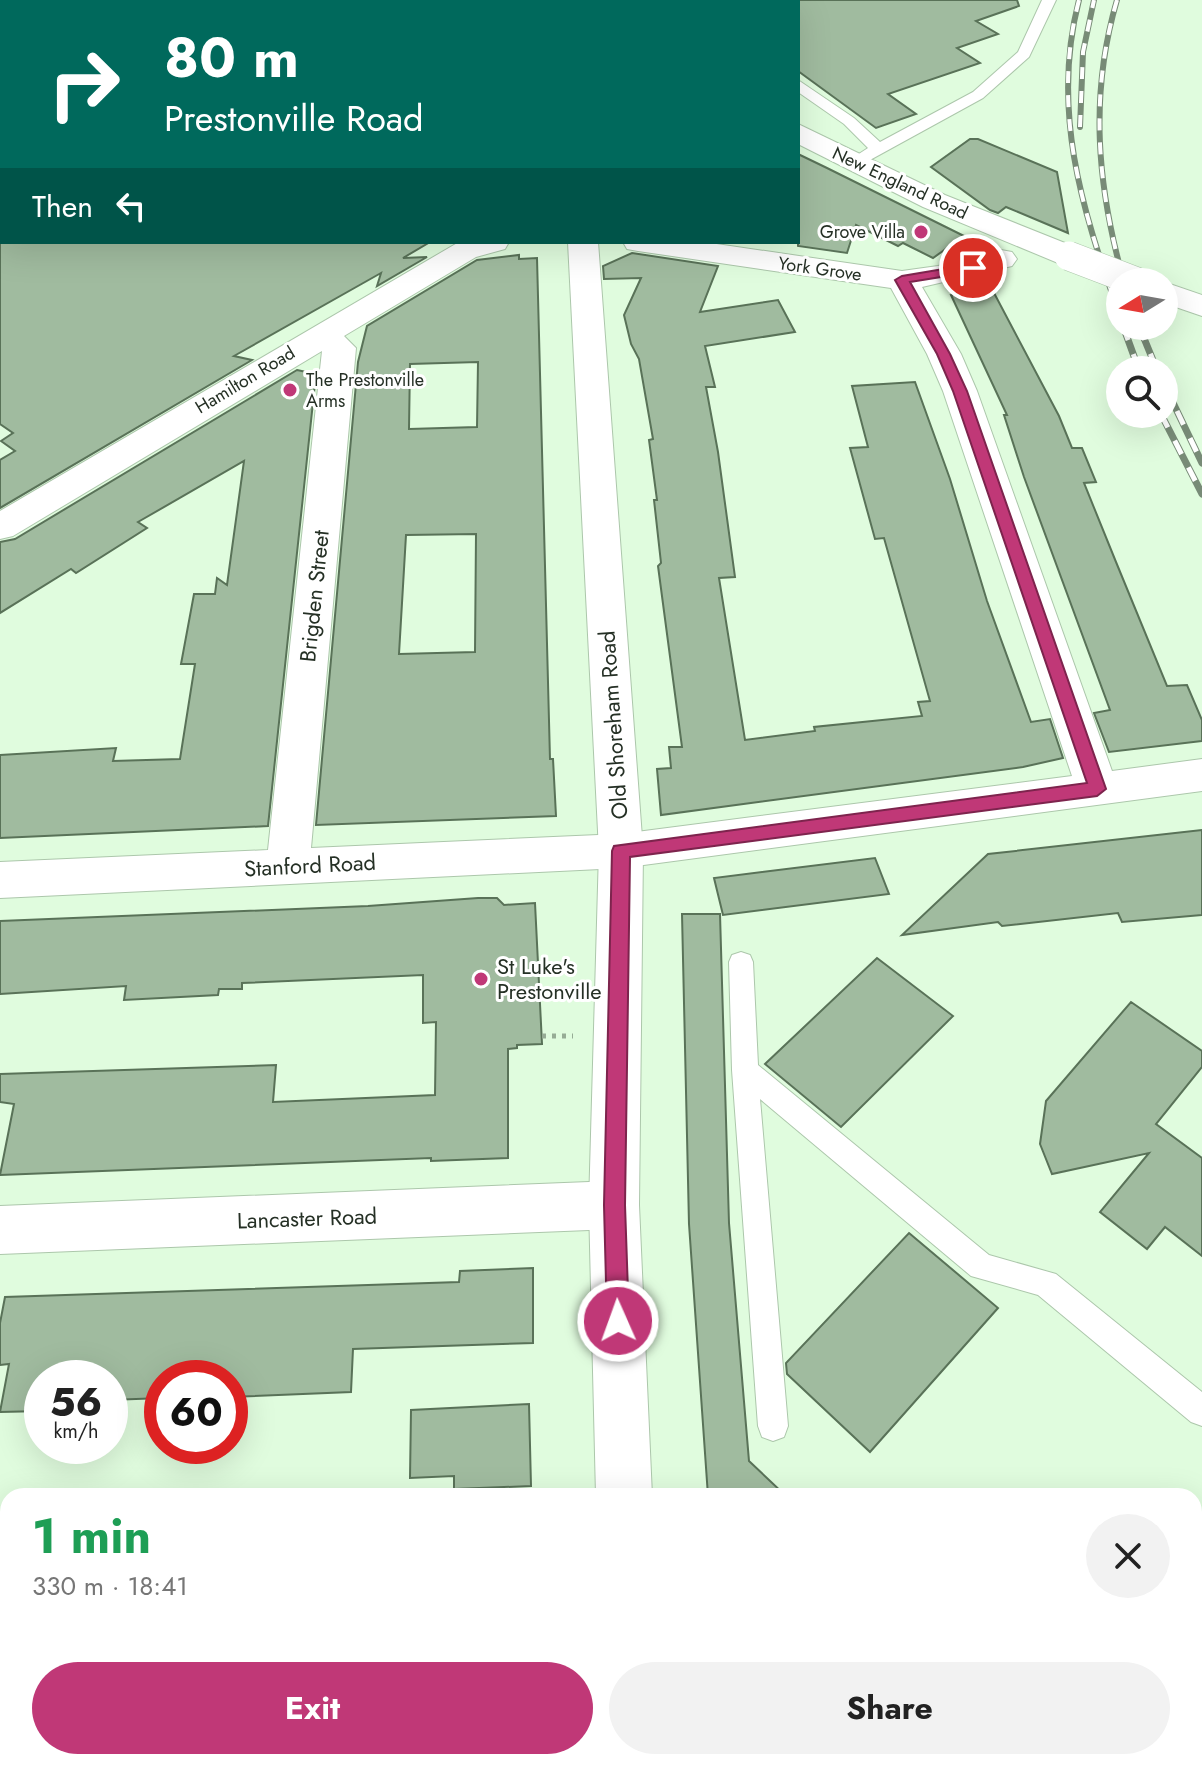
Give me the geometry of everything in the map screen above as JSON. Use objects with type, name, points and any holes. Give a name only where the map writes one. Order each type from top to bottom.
[{"type":"street","name":"New England Road","points":[[800,134],[866,156],[934,201],[1106,270]]},
{"type":"street","name":"Hamilton Road","points":[[0,527],[465,250],[487,244]]},
{"type":"street","name":"Old Shoreham Road","points":[[583,244],[621,851],[614,1205],[624,1488]]},
{"type":"street","name":"York Grove","points":[[652,244],[902,280],[939,275],[1001,259]]},
{"type":"street","points":[[902,280],[944,354],[960,391],[1097,789]]},
{"type":"street","name":"Brigden Street","points":[[288,866],[339,348],[322,334]]},
{"type":"street","name":"Stanford Road","points":[[0,880],[621,851],[1202,775]]},
{"type":"street","name":"Lancaster Road","points":[[0,1230],[614,1205]]},
{"type":"lane","points":[[800,86],[849,121],[866,156],[978,95],[1024,54],[1049,0]]},
{"type":"lane","points":[[741,962],[745,1070],[773,1426]]},
{"type":"lane","points":[[745,1070],[981,1266],[1046,1284],[1202,1411]]},
{"type":"building","points":[[800,0],[1017,0],[1019,6],[976,21],[998,34],[957,48],[980,63],[888,94],[916,114],[876,128],[800,72]]},
{"type":"building","points":[[970,139],[978,139],[1057,172],[1068,233],[1006,207],[998,213],[990,210],[931,167]]},
{"type":"building","points":[[800,155],[964,236],[933,258],[903,243],[898,246],[856,225],[847,253],[798,246]]},
{"type":"building","points":[[0,244],[427,244],[403,258],[427,257],[377,286],[381,273],[234,356],[252,360],[0,508],[0,460],[15,451],[1,441],[13,433],[0,424]]},
{"type":"building","points":[[632,253],[718,266],[700,312],[778,300],[795,332],[705,346],[715,387],[706,387],[735,577],[719,578],[745,740],[815,731],[814,727],[922,716],[918,702],[930,701],[884,538],[875,539],[850,448],[868,447],[852,386],[915,382],[950,479],[987,601],[1031,722],[1050,719],[1063,758],[1023,767],[661,815],[657,769],[671,768],[669,747],[682,747],[658,566],[661,563],[654,500],[657,500],[649,440],[653,439],[639,359],[631,344],[624,315],[641,278],[604,279],[603,266]]},
{"type":"building","points":[[519,255],[519,259],[537,258],[550,759],[553,759],[556,816],[316,825],[358,362],[367,326],[477,260]],"holes":[[[478,362],[477,427],[409,429],[410,364]],[[476,534],[475,652],[399,654],[406,535]]]},
{"type":"building","points":[[993,291],[1059,416],[1072,448],[1082,448],[1096,482],[1084,483],[1116,562],[1167,686],[1187,685],[1202,720],[1202,741],[1109,752],[1094,713],[1110,710],[1024,477],[1004,415],[1007,415],[951,295]]},
{"type":"building","points":[[297,370],[316,374],[268,826],[0,838],[0,755],[116,748],[113,761],[180,759],[195,664],[181,664],[194,594],[215,594],[217,578],[227,585],[244,461],[138,522],[147,528],[76,573],[71,569],[0,613],[0,542],[15,539]]},
{"type":"building","points":[[1202,830],[1202,915],[1122,922],[1118,913],[1002,926],[998,922],[902,935],[988,854]]},
{"type":"building","points":[[875,858],[889,894],[723,915],[714,878]]},
{"type":"building","points":[[497,898],[504,905],[535,903],[542,1044],[517,1045],[517,1048],[508,1049],[508,1158],[431,1161],[431,1158],[0,1175],[14,1104],[0,1102],[0,1074],[276,1065],[273,1102],[435,1095],[436,1022],[423,1023],[423,975],[242,983],[242,989],[219,989],[218,995],[124,1000],[126,986],[0,994],[0,921],[368,906]]},
{"type":"building","points":[[682,914],[720,914],[729,1223],[749,1461],[778,1488],[707,1488],[689,1224]]},
{"type":"building","points":[[877,958],[953,1016],[841,1127],[765,1064]]},
{"type":"building","points":[[1131,1002],[1202,1051],[1202,1067],[1156,1124],[1202,1158],[1202,1256],[1165,1227],[1147,1249],[1100,1212],[1149,1153],[1052,1174],[1040,1144],[1046,1101]]},
{"type":"building","points":[[909,1233],[998,1308],[870,1452],[787,1374],[786,1363]]},
{"type":"building","points":[[533,1268],[533,1343],[353,1349],[351,1392],[248,1396],[248,1360],[144,1360],[144,1399],[128,1399],[128,1360],[24,1360],[24,1411],[0,1412],[9,1364],[0,1365],[0,1323],[5,1297],[459,1282],[460,1271]]},
{"type":"building","points":[[529,1404],[531,1486],[454,1488],[454,1476],[410,1478],[411,1410]]},
{"type":"railway","points":[[1079,0],[1071,40],[1069,119],[1082,196],[1106,275]]},
{"type":"railway","points":[[1080,127],[1083,52],[1094,0]]},
{"type":"railway","points":[[1117,0],[1102,71],[1100,141],[1108,211],[1120,268]]},
{"type":"railway","points":[[1128,340],[1134,356]]},
{"type":"railway","points":[[1145,340],[1151,356]]},
{"type":"railway","points":[[1178,413],[1202,463]]},
{"type":"railway","points":[[1168,428],[1202,494]]},
{"type":"place","name":"Grove Villa","points":[[921,232]]},
{"type":"place","name":"The Prestonville Arms","points":[[290,390]]},
{"type":"place","name":"St Luke's Prestonville","points":[[481,979]]},
{"type":"route","points":[[618,1321],[614,1205],[621,851],[1097,789],[960,391],[944,354],[902,280],[973,268]]}]
